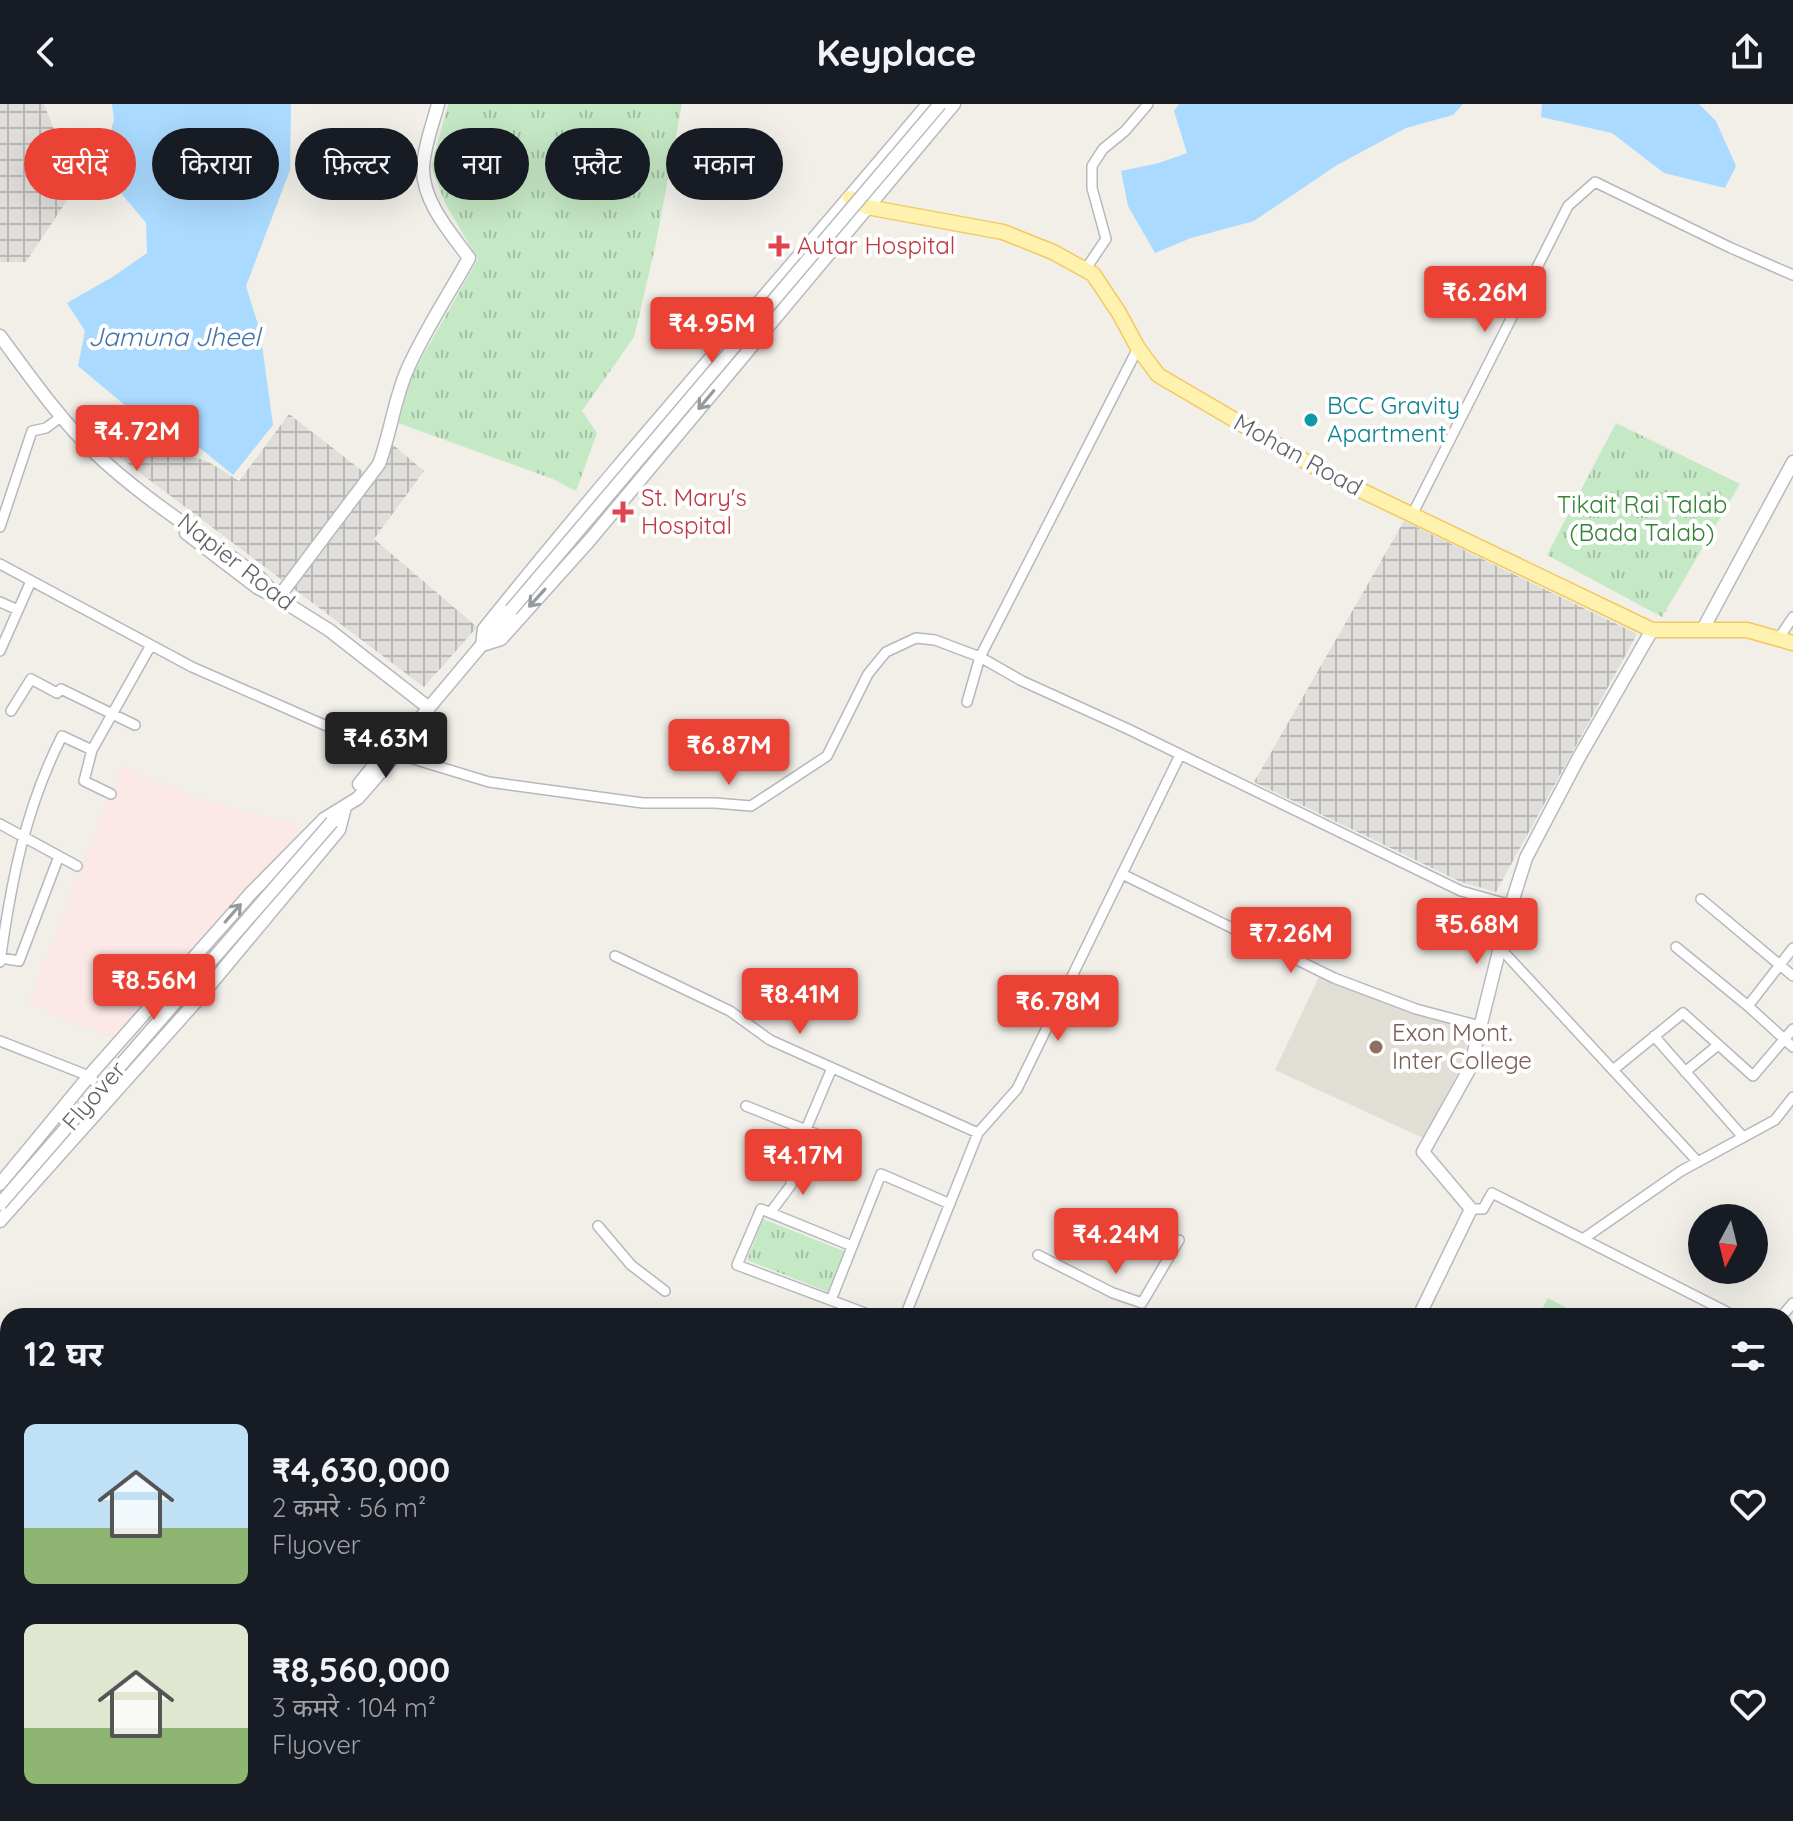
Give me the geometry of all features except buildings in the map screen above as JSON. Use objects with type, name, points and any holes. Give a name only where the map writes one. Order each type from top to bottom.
[{"type":"main road","points":[[278,598],[379,464],[396,399],[409,366],[469,258],[440,218],[429,195],[423,168],[438,104]]},
{"type":"main road","points":[[482,645],[484,629],[561,533],[928,104]]},
{"type":"main road","points":[[0,1221],[200,997],[339,830],[352,793],[390,754],[390,746],[401,741],[425,706],[482,645],[940,104]]},
{"type":"main road","points":[[482,645],[501,639],[589,541],[954,104]]},
{"type":"main road","name":"Mohan Road","points":[[850,198],[867,207],[1003,232],[1053,252],[1093,274],[1158,375],[1327,474],[1652,630],[1747,630],[1786,641]]},
{"type":"main road","name":"Napier Road","points":[[0,336],[59,418],[119,474],[260,578],[278,598],[329,630],[425,706]]},
{"type":"main road","points":[[0,347],[59,418]]},
{"type":"main road","points":[[1703,629],[1793,462]]},
{"type":"main road","points":[[1423,1308],[1471,1209],[1423,1152],[1470,1068],[1526,858],[1652,630]]},
{"type":"main road","points":[[0,1184],[89,1076],[251,893],[324,819],[347,804]]},
{"type":"main road","name":"Flyover","points":[[0,1204],[347,804]]},
{"type":"street","points":[[1085,270],[1106,239],[1092,188],[1092,166],[1103,149],[1125,131],[1148,104]]},
{"type":"street","points":[[1412,515],[1568,206],[1595,182],[1793,275]]},
{"type":"street","points":[[967,702],[980,657],[1138,348]]},
{"type":"street","points":[[0,527],[4,500],[32,431],[46,428],[59,418]]},
{"type":"street","points":[[0,564],[192,667],[390,754],[489,782],[643,803],[751,806],[827,756],[868,674],[886,652],[916,638],[935,640],[980,657],[1022,681],[1461,891],[1511,905]]},
{"type":"street","points":[[0,651],[31,581]]},
{"type":"street","points":[[0,602],[18,610]]},
{"type":"street","points":[[1786,641],[1793,617]]},
{"type":"street","points":[[111,794],[84,781],[92,750],[151,645]]},
{"type":"street","points":[[11,711],[31,679],[57,693],[61,689],[135,725]]},
{"type":"street","points":[[59,856],[19,961],[0,956],[22,838],[41,777],[62,736],[92,750]]},
{"type":"street","points":[[908,1308],[978,1133],[1017,1089],[1180,755]]},
{"type":"street","points":[[0,824],[77,866]]},
{"type":"street","points":[[1122,874],[1334,978],[1416,1009],[1480,1026]]},
{"type":"street","points":[[1701,899],[1793,976]]},
{"type":"street","points":[[1676,947],[1793,1047]]},
{"type":"street","points":[[1500,948],[1698,1162]]},
{"type":"street","points":[[1748,1006],[1793,948]]},
{"type":"street","points":[[615,956],[730,1011],[770,1040],[978,1133]]},
{"type":"street","points":[[1613,1070],[1685,1013],[1753,1076],[1793,1029]]},
{"type":"street","points":[[1654,1036],[1743,1137]]},
{"type":"street","points":[[0,1041],[89,1076],[110,1098]]},
{"type":"street","points":[[1685,1072],[1718,1045]]},
{"type":"street","points":[[770,1213],[791,1185],[790,1167],[832,1068]]},
{"type":"street","points":[[1583,1239],[1698,1162],[1775,1120],[1793,1097]]},
{"type":"street","points":[[746,1106],[849,1147]]},
{"type":"street","points":[[831,1300],[881,1174],[950,1204]]},
{"type":"street","points":[[1471,1209],[1483,1209],[1492,1193],[1719,1308]]},
{"type":"street","points":[[852,1246],[761,1209],[737,1265],[852,1308]]},
{"type":"street","points":[[598,1226],[631,1265],[665,1291]]},
{"type":"street","points":[[1038,1255],[1113,1293],[1142,1303],[1179,1240]]},
{"type":"shaded area","points":[[0,104],[44,104],[53,128],[24,128],[24,200],[67,200],[26,262],[0,262]]},
{"type":"shaded area","points":[[118,413],[167,449],[207,461],[239,481],[289,414],[365,473],[391,443],[424,471],[374,539],[477,627],[424,687],[99,442]]},
{"type":"shaded area","points":[[1404,521],[1637,634],[1496,892],[1461,882],[1254,782]]},
{"type":"shaded area","points":[[122,766],[194,797],[303,826],[117,1040],[28,1004]]},
{"type":"shaded area","name":"Exon Mont. Inter College","points":[[1319,977],[1371,998],[1471,1029],[1462,1065],[1423,1138],[1275,1070]]},
{"type":"green space","points":[[448,104],[682,104],[678,128],[666,128],[666,189],[634,337],[582,411],[597,433],[576,491],[553,479],[398,423],[412,375],[478,259],[444,200],[529,200],[529,128],[442,128]]},
{"type":"green space","name":"Tikait Rai Talab (Bada Talab)","points":[[1616,423],[1740,484],[1662,617],[1547,555]]},
{"type":"green space","points":[[763,1219],[844,1251],[828,1292],[747,1260]]},
{"type":"green space","points":[[1548,1298],[1567,1308],[1542,1308]]},
{"type":"water","name":"Jamuna Jheel","points":[[112,104],[291,104],[290,170],[279,199],[279,128],[152,128],[152,200],[279,200],[246,286],[260,331],[273,425],[233,475],[200,448],[163,437],[78,366],[85,331],[67,303],[147,253],[146,223],[127,200],[136,200],[136,128],[112,128]]},
{"type":"water","points":[[1179,104],[1463,104],[1453,115],[1406,128],[1337,165],[1254,221],[1191,238],[1155,253],[1128,206],[1121,171],[1187,153],[1174,111]]},
{"type":"water","points":[[1542,104],[1699,104],[1716,121],[1736,166],[1725,188],[1664,173],[1612,133],[1541,117]]},
{"type":"place","name":"Autar Hospital","points":[[779,246]]},
{"type":"place","name":"BCC Gravity Apartment","points":[[1311,420]]},
{"type":"place","name":"St. Mary's Hospital","points":[[623,512]]},
{"type":"place","name":"Exon Mont. Inter College","points":[[1376,1047]]}]
